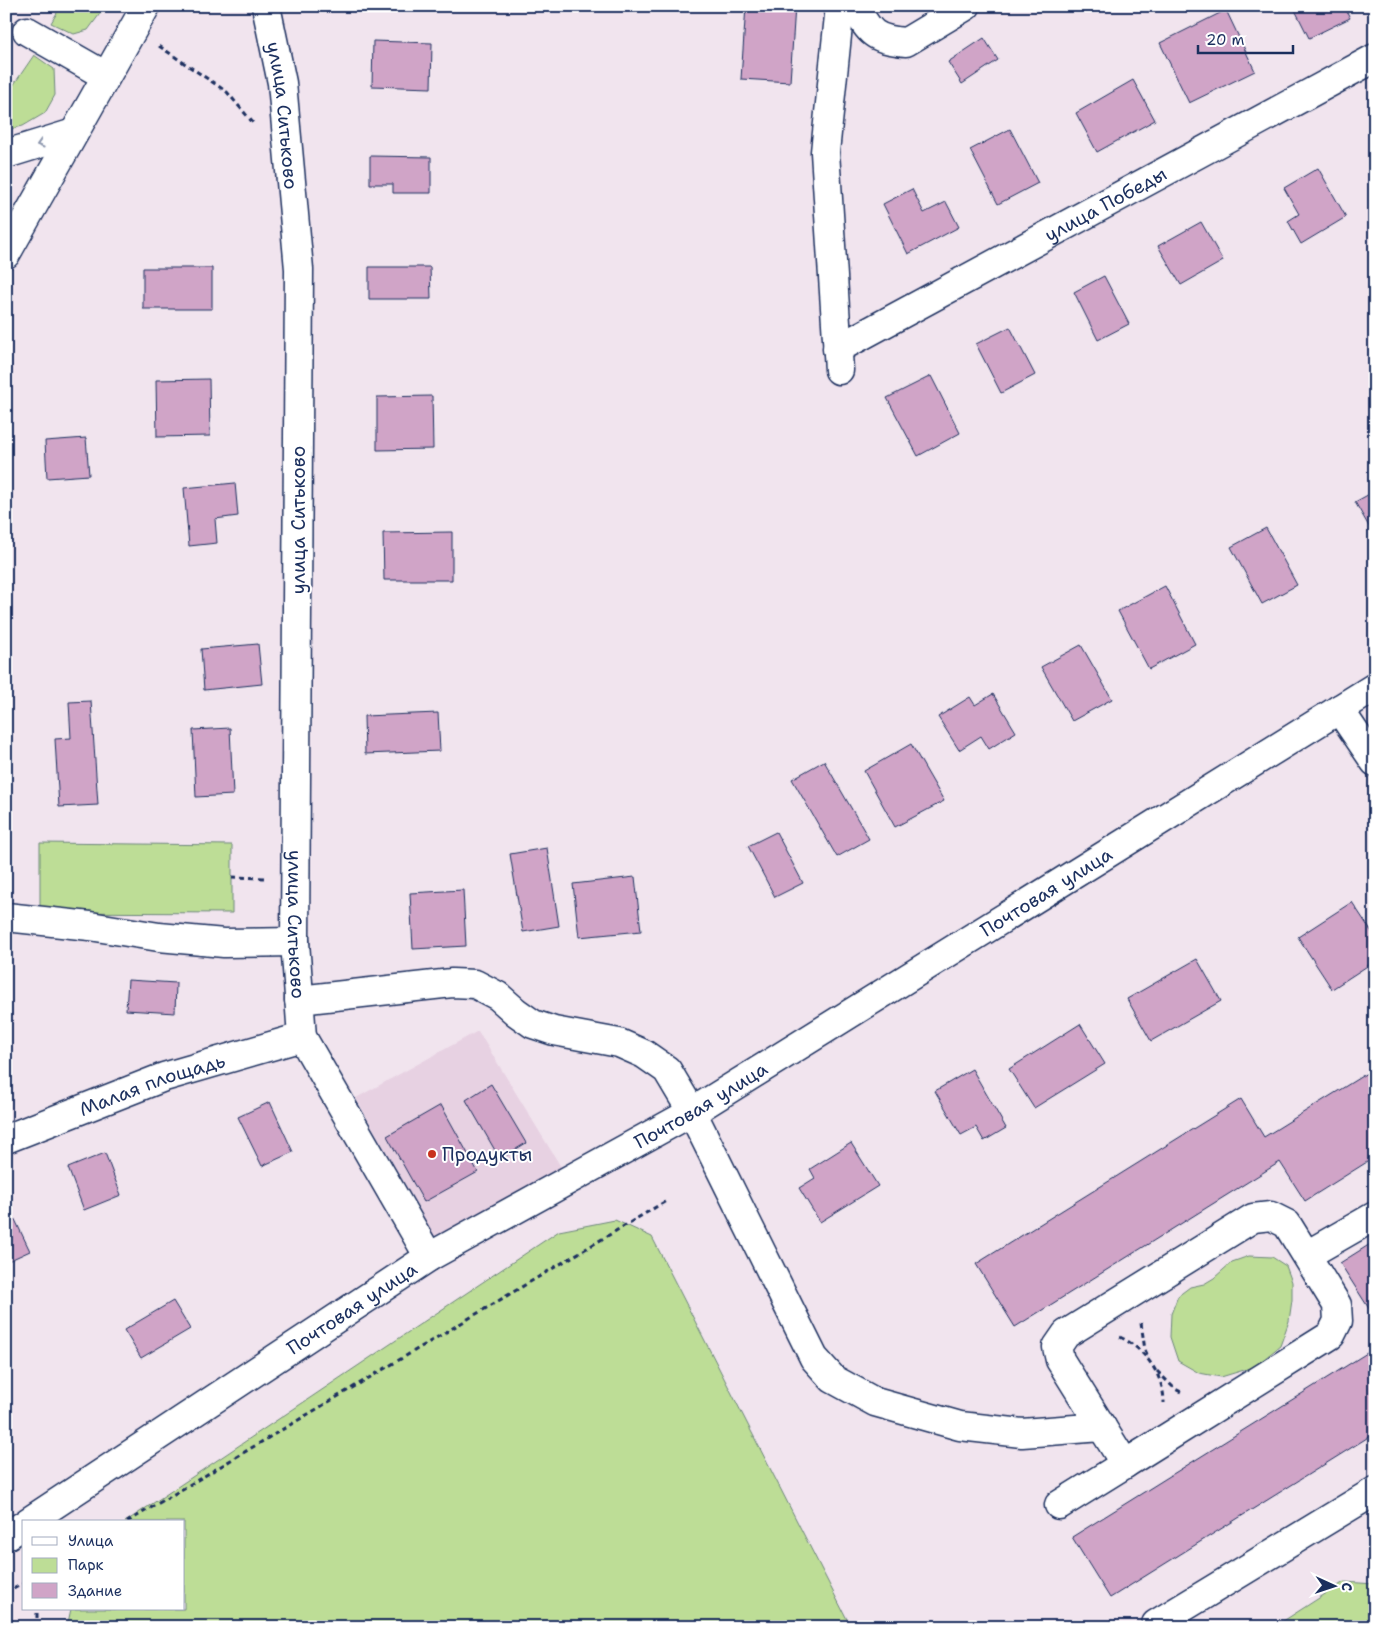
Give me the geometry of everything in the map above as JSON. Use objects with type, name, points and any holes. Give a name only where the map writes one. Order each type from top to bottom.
[{"type":"street","points":[[6,254],[146,6]]},
{"type":"street","name":"улица Ситьково","points":[[266,6],[282,83],[299,269],[296,942],[302,1037]]},
{"type":"street","name":"улица Победы","points":[[840,6],[825,152],[838,360],[1375,58]]},
{"type":"street","points":[[855,6],[862,20],[877,37],[906,42],[966,6]]},
{"type":"street","points":[[27,31],[106,76]]},
{"type":"street","points":[[6,154],[74,133]]},
{"type":"street","name":"Почтовая улица","points":[[31,1520],[429,1257],[692,1112],[1375,687]]},
{"type":"street","points":[[1339,709],[1375,762]]},
{"type":"street","points":[[6,918],[90,926],[159,937],[224,944],[296,942]]},
{"type":"street","points":[[299,1000],[452,983],[475,984],[498,996],[533,1024],[554,1032],[619,1043],[644,1054],[667,1070],[692,1112],[814,1358],[834,1379],[875,1402],[960,1426],[1022,1433],[1102,1427]]},
{"type":"street","points":[[302,1037],[429,1257]]},
{"type":"street","name":"Малая площадь","points":[[6,1139],[164,1077],[302,1037]]},
{"type":"street","points":[[1058,1505],[1125,1464],[1330,1335],[1338,1321],[1337,1304],[1287,1224],[1271,1216],[1253,1218],[1066,1334],[1057,1347],[1060,1360],[1125,1464]]},
{"type":"street","points":[[1306,1255],[1375,1216]]},
{"type":"street","points":[[1156,1624],[1375,1491]]},
{"type":"street","points":[[6,1536],[22,1526]]},
{"type":"path","points":[[156,44],[227,92],[257,127]]},
{"type":"path","points":[[130,1520],[666,1201]]},
{"type":"path","points":[[1151,1282],[1144,1298],[1140,1315],[1141,1333],[1145,1350],[1160,1381],[1164,1397],[1164,1414],[1161,1430],[1155,1445]]},
{"type":"path","points":[[1076,1328],[1094,1328],[1112,1332],[1128,1340],[1142,1352],[1163,1379],[1175,1389],[1205,1402],[1222,1403]]},
{"type":"path","points":[[6,1593],[22,1584]]},
{"type":"path","points":[[37,1627],[38,1610]]},
{"type":"shaded area","points":[[478,1031],[561,1167],[437,1242],[356,1098]]},
{"type":"green space","points":[[61,6],[103,6],[102,11],[88,30],[74,34],[51,23]]},
{"type":"green space","points":[[34,55],[54,69],[55,95],[45,113],[23,126],[6,130],[6,96]]},
{"type":"green space","points":[[40,843],[232,845],[232,913],[40,912]]},
{"type":"green space","points":[[615,1220],[652,1237],[851,1627],[67,1627],[71,1610],[185,1610],[185,1520],[128,1520],[559,1231]]},
{"type":"green space","points":[[1249,1256],[1272,1257],[1286,1266],[1292,1282],[1289,1321],[1280,1346],[1254,1367],[1221,1377],[1199,1373],[1178,1361],[1170,1337],[1171,1314],[1178,1296],[1190,1287],[1204,1284],[1214,1278],[1232,1262]]},
{"type":"green space","points":[[1344,1582],[1375,1584],[1375,1627],[1274,1627]]},
{"type":"building","points":[[746,6],[795,6],[790,82],[741,79]]},
{"type":"building","points":[[1293,6],[1344,6],[1350,18],[1309,38]]},
{"type":"building","points":[[1226,10],[1255,71],[1189,103],[1160,43]]},
{"type":"building","points":[[984,38],[998,60],[962,84],[948,62]]},
{"type":"building","points":[[373,41],[432,43],[431,88],[372,86]]},
{"type":"building","points":[[1133,80],[1155,120],[1097,152],[1076,113]]},
{"type":"building","points":[[1010,129],[1038,183],[998,204],[970,150]]},
{"type":"building","points":[[370,156],[431,157],[431,193],[393,193],[393,184],[370,184]]},
{"type":"building","points":[[1318,168],[1346,217],[1301,244],[1288,221],[1299,214],[1284,188]]},
{"type":"building","points":[[912,189],[924,213],[946,202],[959,227],[908,254],[883,204]]},
{"type":"building","points":[[1201,222],[1223,261],[1181,285],[1158,246]]},
{"type":"building","points":[[369,267],[430,267],[431,299],[369,299]]},
{"type":"building","points":[[143,268],[212,268],[212,309],[143,309]]},
{"type":"building","points":[[1104,276],[1129,324],[1098,340],[1074,292]]},
{"type":"building","points":[[1010,327],[1035,375],[1001,393],[976,344]]},
{"type":"building","points":[[931,376],[960,433],[918,456],[887,398]]},
{"type":"building","points":[[209,379],[210,436],[157,437],[156,380]]},
{"type":"building","points":[[432,396],[433,449],[377,450],[377,397]]},
{"type":"building","points":[[86,438],[89,475],[47,478],[45,441]]},
{"type":"building","points":[[235,483],[238,516],[215,519],[217,543],[189,546],[184,488]]},
{"type":"building","points":[[1375,491],[1375,537],[1355,502]]},
{"type":"building","points":[[1266,528],[1297,585],[1262,604],[1231,547]]},
{"type":"building","points":[[452,532],[452,580],[384,580],[383,533]]},
{"type":"building","points":[[1165,586],[1195,644],[1149,669],[1118,611]]},
{"type":"building","points":[[258,644],[262,684],[204,690],[201,649]]},
{"type":"building","points":[[1081,645],[1112,699],[1072,721],[1041,667]]},
{"type":"building","points":[[993,694],[1016,732],[989,749],[981,736],[959,750],[938,717],[970,697],[975,705]]},
{"type":"building","points":[[91,701],[98,805],[59,807],[55,739],[71,738],[69,702]]},
{"type":"building","points":[[438,713],[440,751],[365,754],[364,716]]},
{"type":"building","points":[[230,728],[233,795],[196,797],[193,730]]},
{"type":"building","points":[[911,744],[944,801],[895,827],[864,771]]},
{"type":"building","points":[[824,761],[869,839],[837,857],[792,779]]},
{"type":"building","points":[[776,832],[803,883],[775,897],[748,846]]},
{"type":"building","points":[[547,848],[559,926],[523,932],[510,854]]},
{"type":"building","points":[[635,877],[641,931],[579,937],[573,884]]},
{"type":"building","points":[[463,890],[466,946],[413,949],[410,893]]},
{"type":"building","points":[[1352,902],[1375,937],[1375,961],[1332,989],[1298,937]]},
{"type":"building","points":[[1197,959],[1221,1001],[1151,1041],[1127,999]]},
{"type":"building","points":[[128,980],[176,983],[175,1013],[126,1010]]},
{"type":"building","points":[[1080,1024],[1105,1064],[1034,1108],[1009,1069]]},
{"type":"building","points":[[1375,1068],[1375,1157],[1305,1201],[1280,1162],[1015,1327],[976,1264],[1241,1099],[1264,1137]]},
{"type":"building","points":[[972,1069],[1006,1128],[984,1141],[976,1127],[961,1135],[935,1091]]},
{"type":"building","points":[[491,1084],[526,1143],[500,1159],[466,1100]]},
{"type":"building","points":[[270,1102],[293,1152],[262,1166],[238,1117]]},
{"type":"building","name":"Продукты","points":[[441,1105],[478,1172],[424,1202],[387,1136]]},
{"type":"building","points":[[851,1143],[878,1186],[820,1222],[799,1188],[815,1178],[810,1169]]},
{"type":"building","points":[[105,1153],[121,1195],[84,1210],[68,1168]]},
{"type":"building","points":[[6,1205],[8,1205],[30,1251],[6,1262]]},
{"type":"building","points":[[1375,1241],[1375,1318],[1340,1263]]},
{"type":"building","points":[[173,1301],[190,1329],[141,1358],[124,1330]]},
{"type":"building","points":[[1375,1348],[1375,1433],[1110,1598],[1072,1537]]},
{"type":"place","name":"Продукты","points":[[432,1154]]}]
